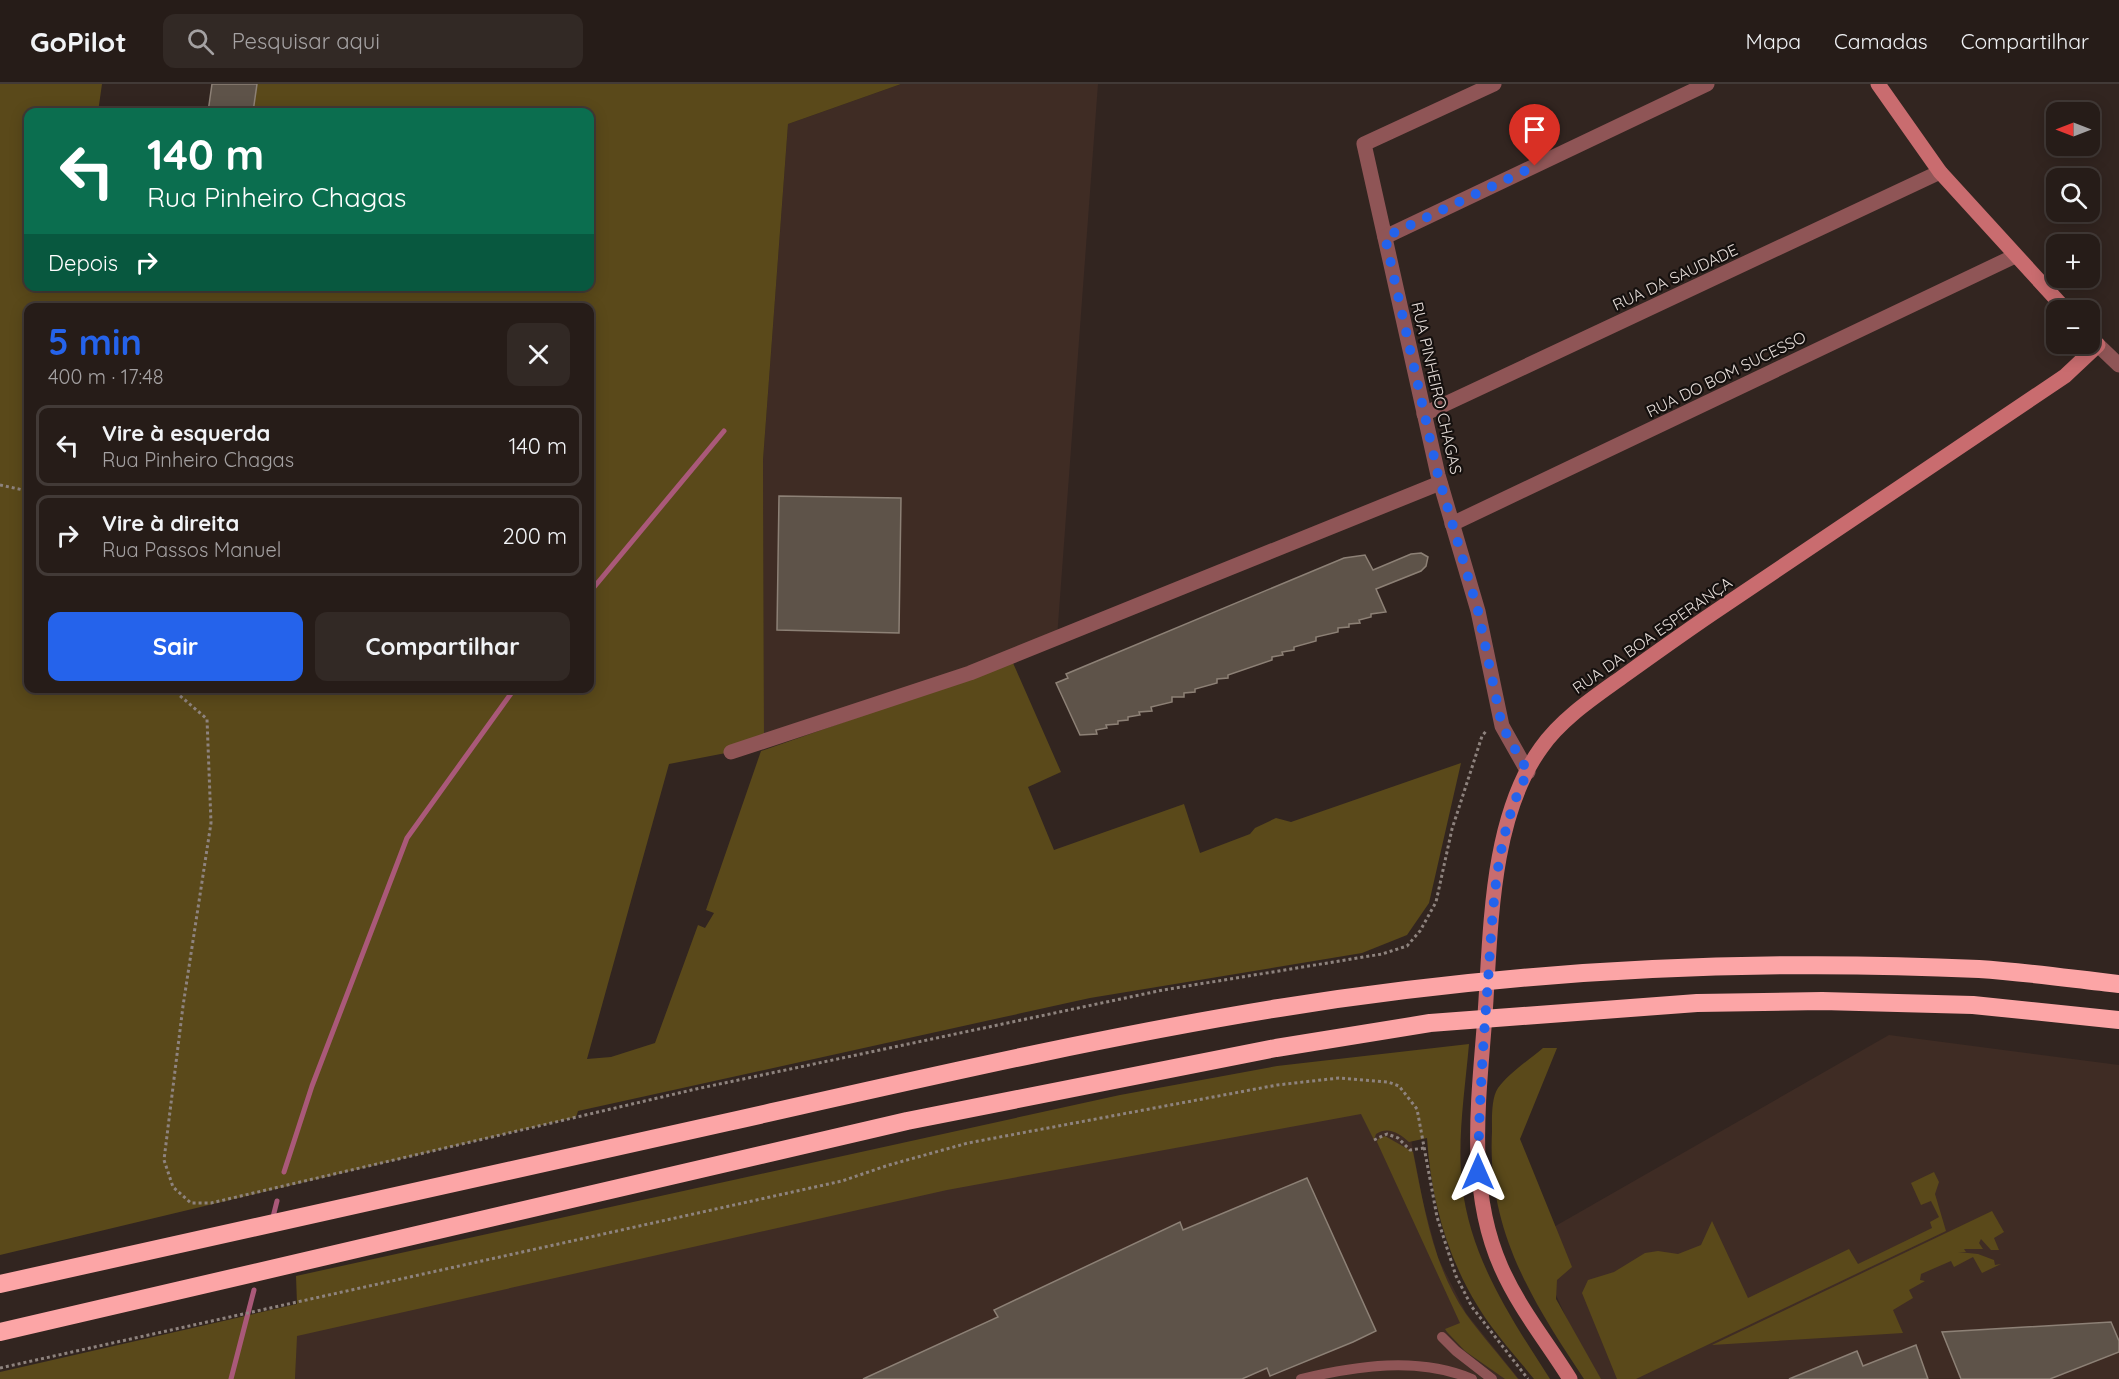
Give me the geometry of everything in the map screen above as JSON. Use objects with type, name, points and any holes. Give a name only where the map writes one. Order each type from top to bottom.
[{"type":"highway","points":[[0,1284],[934,1076],[1166,1028],[1358,997],[1514,979],[1710,967],[1832,965],[1964,969],[2119,984]]},
{"type":"highway","points":[[0,1332],[907,1121],[1275,1048],[1430,1023],[1697,1004],[1822,1001],[1973,1005],[2119,1020]]},
{"type":"street","name":"RUA PINHEIRO CHAGAS","points":[[1494,84],[1364,144],[1440,483],[1478,611],[1502,726],[1528,772]]},
{"type":"street","points":[[1385,237],[1707,84]]},
{"type":"street","points":[[1878,84],[1940,172],[2057,300]]},
{"type":"street","name":"RUA DA SAUDADE","points":[[1424,414],[1940,172]]},
{"type":"street","name":"RUA DO BOM SUCESSO","points":[[1452,524],[2015,256]]},
{"type":"street","points":[[2100,346],[2119,364]]},
{"type":"street","name":"RUA DA BOA ESPERANÇA","points":[[1570,1379],[1531,1321],[1502,1270],[1485,1222],[1478,1172],[1479,1097],[1492,917],[1503,841],[1518,792],[1528,772],[1541,747],[1584,704],[1683,633],[2065,376],[2083,354]]},
{"type":"street","points":[[730,752],[970,673],[1440,483]]},
{"type":"lane","points":[[1442,1337],[1492,1379]]},
{"type":"lane","points":[[1301,1379],[1354,1367],[1405,1366],[1439,1369],[1472,1379]]},
{"type":"path","points":[[0,485],[24,491]]},
{"type":"path","points":[[177,693],[207,719],[211,822],[183,1006],[164,1160],[174,1187],[191,1203],[211,1203],[696,1089],[1163,990],[1382,954],[1407,946],[1420,931],[1436,902],[1452,829],[1482,736],[1500,716]]},
{"type":"path","points":[[0,1368],[264,1307],[842,1181],[968,1143],[1277,1085],[1358,1078],[1374,1079],[1399,1086],[1417,1109],[1437,1217],[1456,1276],[1472,1307],[1528,1379]]},
{"type":"path","points":[[1374,1140],[1387,1134],[1398,1138],[1410,1150],[1424,1148]]},
{"type":"shaded area","points":[[0,84],[102,84],[99,108],[24,108],[24,291],[594,291],[594,108],[254,108],[257,84],[901,84],[788,124],[763,460],[764,741],[731,752],[669,764],[587,1059],[611,1057],[655,1043],[698,925],[705,928],[714,913],[706,910],[761,751],[1013,663],[1061,772],[1028,787],[1054,850],[1184,804],[1200,853],[1250,834],[1255,828],[1276,818],[1291,822],[1461,763],[1429,903],[1407,935],[1362,953],[1090,998],[578,1111],[576,1117],[0,1255]]},
{"type":"shaded area","points":[[901,84],[1098,84],[1057,638],[764,741],[763,460],[788,124]]},
{"type":"shaded area","points":[[1889,1035],[2119,1065],[2119,1379],[1594,1379],[1531,1240]]},
{"type":"shaded area","points":[[1469,1044],[1460,1150],[1462,1185],[1467,1212],[1474,1238],[1495,1287],[1507,1311],[1550,1379],[1534,1379],[1490,1325],[1466,1286],[1449,1246],[1436,1204],[1427,1138],[1409,1142],[1397,1133],[1385,1131],[1376,1134],[1374,1140],[1361,1114],[947,1190],[297,1336],[295,1379],[0,1379],[0,1372],[297,1304],[296,1276],[1120,1095],[1277,1066]]},
{"type":"shaded area","points":[[1543,1048],[1557,1048],[1520,1139],[1572,1267],[1557,1280],[1556,1299],[1601,1379],[1584,1379],[1547,1321],[1517,1263],[1505,1233],[1497,1201],[1492,1168],[1494,1097],[1498,1088],[1508,1077]]},
{"type":"shaded area","points":[[1352,1082],[1406,1113],[1423,1202],[1438,1258],[1466,1313],[1519,1379],[295,1379],[297,1304]]},
{"type":"shaded area","points":[[1385,1136],[1413,1152],[1431,1236],[1445,1276],[1466,1314],[1518,1379],[1505,1379],[1465,1351],[1445,1329],[1460,1323],[1377,1142]]},
{"type":"shaded area","points":[[1934,1172],[1939,1182],[1935,1194],[1946,1231],[1636,1379],[1617,1379],[1582,1293],[1588,1280],[1614,1272],[1645,1253],[1658,1251],[1678,1254],[1701,1245],[1712,1221],[1748,1298],[1849,1249],[1858,1264],[1932,1228],[1930,1222],[1939,1217],[1931,1201],[1921,1205],[1911,1183]]},
{"type":"shaded area","points":[[1992,1211],[2004,1232],[1994,1238],[1999,1250],[1991,1250],[1981,1239],[1979,1243],[1983,1249],[1964,1249],[1966,1252],[1958,1252],[1978,1254],[1994,1260],[1995,1265],[2001,1264],[1982,1273],[1973,1257],[1954,1267],[1951,1261],[1921,1274],[1920,1280],[1925,1281],[1909,1290],[1913,1298],[1893,1310],[1903,1333],[1712,1345]]},
{"type":"building","points":[[212,84],[257,84],[254,108],[209,108]]},
{"type":"building","points":[[779,496],[901,498],[899,633],[777,630]]},
{"type":"building","points":[[1421,553],[1428,557],[1426,566],[1421,571],[1376,589],[1386,612],[1371,614],[1371,617],[1359,620],[1360,623],[1349,624],[1349,627],[1338,628],[1338,632],[1316,637],[1316,641],[1282,652],[1283,655],[1272,657],[1272,660],[1228,675],[1228,678],[1217,679],[1217,683],[1195,689],[1195,692],[1184,693],[1184,697],[1172,697],[1172,702],[1151,707],[1152,711],[1139,712],[1140,715],[1118,721],[1118,724],[1106,725],[1107,728],[1096,730],[1097,734],[1080,735],[1056,683],[1068,678],[1066,674],[1344,558],[1365,555],[1373,570],[1411,554]]},
{"type":"building","points":[[1307,1178],[1376,1331],[1353,1342],[1270,1376],[1267,1368],[1242,1379],[863,1379],[998,1317],[994,1310],[1180,1222],[1183,1230]]},
{"type":"building","points":[[2111,1322],[2119,1341],[2119,1352],[2050,1379],[1961,1379],[1942,1332]]},
{"type":"building","points":[[1916,1345],[1928,1379],[1789,1379],[1857,1351],[1863,1366]]},
{"type":"waterway","points":[[594,587],[724,431]]},
{"type":"waterway","points":[[284,1172],[312,1086],[407,838],[511,693]]},
{"type":"waterway","points":[[273,1217],[277,1201]]},
{"type":"waterway","points":[[231,1379],[254,1290]]},
{"type":"route","points":[[1478,1172],[1479,1097],[1492,917],[1503,841],[1518,792],[1528,772],[1502,726],[1478,611],[1438,475],[1385,237],[1535,166]]}]
